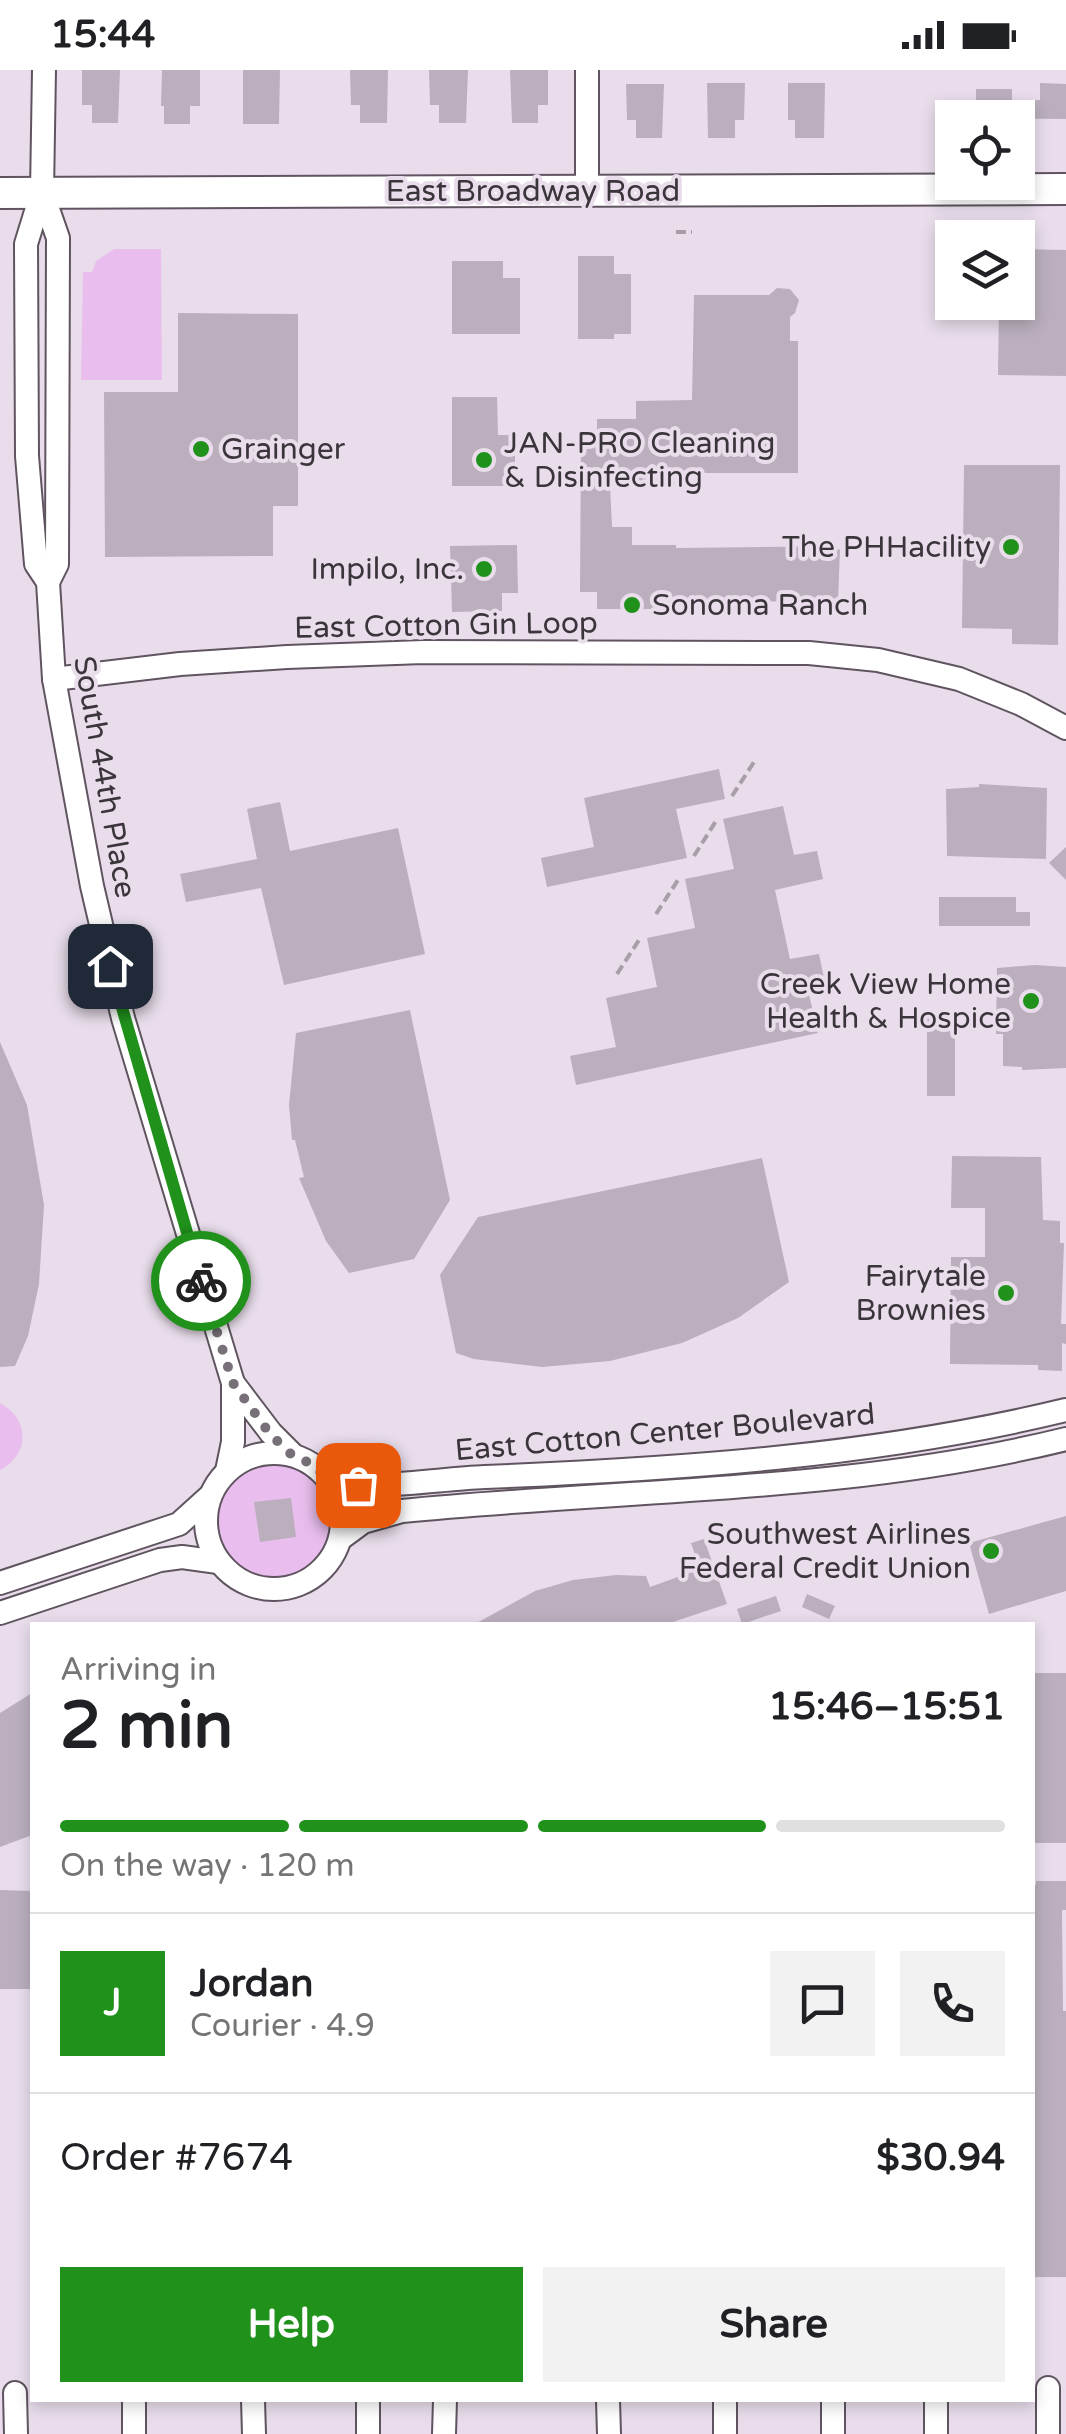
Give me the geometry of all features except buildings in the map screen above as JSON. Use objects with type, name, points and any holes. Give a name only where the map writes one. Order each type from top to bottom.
[{"type":"main road","name":"East Broadway Road","points":[[0,192],[1066,189]]},
{"type":"street","name":"South 44th Place","points":[[44,70],[42,192],[26,237],[27,456],[36,564],[48,582],[54,678],[92,886],[123,1018],[233,1383],[234,1442],[227,1471]]},
{"type":"street","points":[[587,70],[588,191]]},
{"type":"street","name":"South 44th Place","points":[[42,192],[59,244],[58,564],[48,582]]},
{"type":"street","name":"East Cotton Gin Loop","points":[[54,678],[287,656],[424,652],[809,653],[878,660],[959,680],[1020,704],[1066,728]]},
{"type":"street","name":"South 44th Place","points":[[233,1383],[270,1434],[293,1456]]},
{"type":"street","name":"East Cotton Center Boulevard","points":[[293,1456],[310,1463],[327,1478],[378,1486],[854,1450],[1066,1410]]},
{"type":"street","name":"East Cotton Center Boulevard","points":[[0,1613],[160,1560],[195,1558],[218,1562],[245,1584],[268,1590],[286,1589],[323,1569],[340,1539],[353,1528],[385,1514],[807,1482],[905,1469],[1066,1439]]},
{"type":"street","points":[[0,1583],[178,1524],[210,1496],[227,1471],[254,1456],[293,1456]]},
{"type":"street","points":[[489,1504],[529,1490],[616,1484],[631,1480],[643,1468]]},
{"type":"street","points":[[327,1478],[341,1508],[340,1539]]},
{"type":"street","points":[[210,1496],[205,1531],[218,1562]]},
{"type":"street","points":[[1048,2434],[1049,2388]]},
{"type":"street","points":[[16,2393],[16,2434]]},
{"type":"street","points":[[134,2402],[134,2434]]},
{"type":"street","points":[[252,2402],[254,2434]]},
{"type":"street","points":[[368,2402],[368,2434]]},
{"type":"street","points":[[444,2434],[445,2402]]},
{"type":"street","points":[[608,2402],[609,2434]]},
{"type":"street","points":[[725,2434],[726,2402]]},
{"type":"street","points":[[833,2402],[833,2434]]},
{"type":"street","points":[[936,2402],[936,2434]]},
{"type":"path","points":[[676,232],[692,232]]},
{"type":"path","points":[[732,796],[754,762]]},
{"type":"path","points":[[694,856],[716,821]]},
{"type":"path","points":[[656,914],[678,880]]},
{"type":"path","points":[[617,974],[638,940]]},
{"type":"shaded area","points":[[114,249],[161,249],[162,380],[81,380],[83,272],[92,272],[96,261]]},
{"type":"shaded area","points":[[0,1403],[17,1418],[22,1437],[17,1455],[0,1470]]},
{"type":"shaded area","points":[[274,1465],[296,1469],[314,1481],[326,1499],[330,1521],[326,1543],[314,1561],[296,1573],[274,1577],[252,1573],[234,1561],[222,1543],[218,1521],[222,1499],[234,1481],[252,1469]]},
{"type":"way so far","points":[[201,1281],[233,1383],[270,1434],[293,1456],[310,1463],[327,1478],[358,1485]]},
{"type":"place","name":"Grainger","points":[[201,449]]},
{"type":"place","name":"JAN-PRO Cleaning & Disinfecting","points":[[484,460]]},
{"type":"place","name":"The PHHacility","points":[[1011,547]]},
{"type":"place","name":"Impilo, Inc.","points":[[484,569]]},
{"type":"place","name":"Sonoma Ranch","points":[[632,605]]},
{"type":"place","name":"Creek View Home Health & Hospice","points":[[1031,1001]]},
{"type":"place","name":"Fairytale Brownies","points":[[1006,1293]]},
{"type":"place","name":"Southwest Airlines Federal Credit Union","points":[[991,1551]]},
{"type":"route","points":[[110,966],[201,1281]]}]
